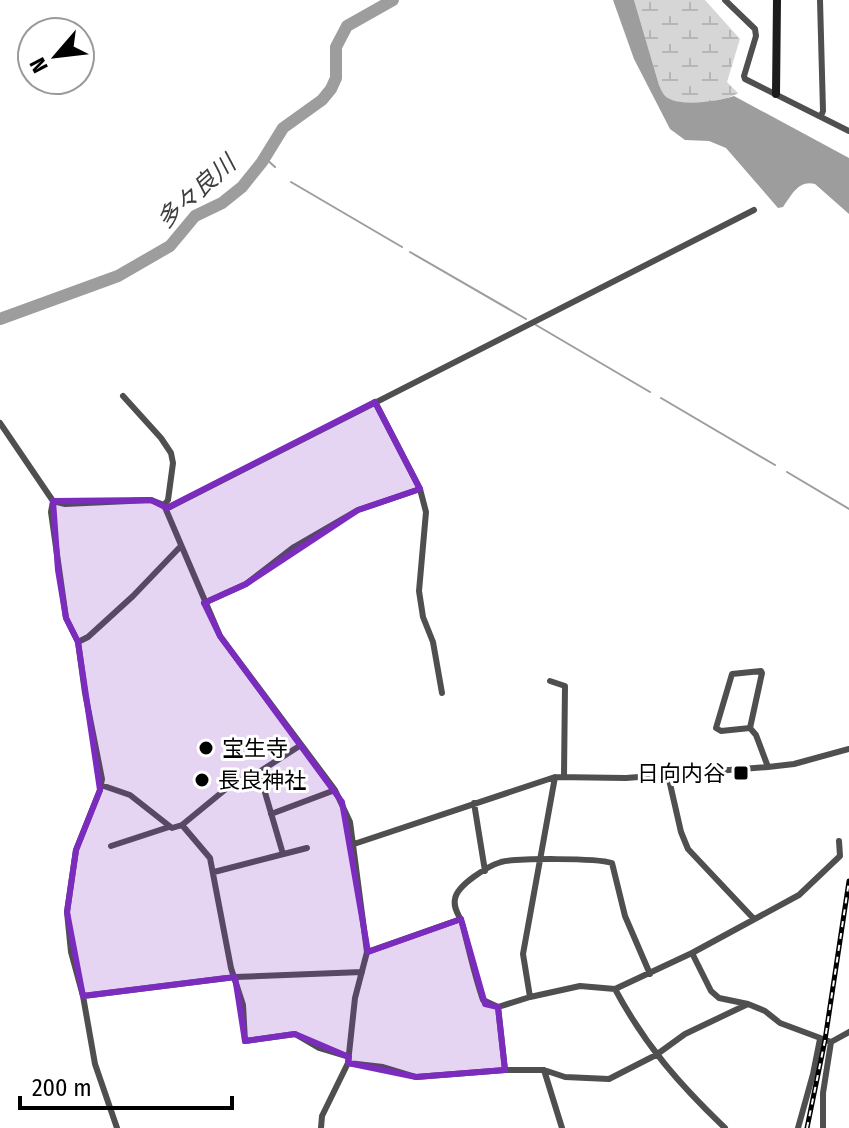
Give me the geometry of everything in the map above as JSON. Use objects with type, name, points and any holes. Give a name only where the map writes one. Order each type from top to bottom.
[{"type":"street","points":[[725,0],[755,29],[745,79],[849,131]]},
{"type":"street","points":[[776,94],[777,0]]},
{"type":"street","points":[[820,0],[821,116]]},
{"type":"street","points":[[165,507],[754,210]]},
{"type":"street","points":[[123,396],[161,438],[173,459],[165,507]]},
{"type":"street","points":[[375,402],[420,489],[426,512],[419,591],[423,617],[433,642],[442,693]]},
{"type":"street","points":[[0,423],[53,501],[53,527],[66,618],[78,642],[101,785],[76,850],[67,912],[71,952],[99,1080],[117,1128]]},
{"type":"street","points":[[204,603],[246,584],[294,547],[358,510],[420,489]]},
{"type":"street","points":[[53,501],[65,504],[151,500],[165,507],[220,636],[335,790],[348,815],[367,952],[354,1008],[349,1060],[322,1116],[321,1128]]},
{"type":"street","points":[[78,642],[88,637],[133,596],[180,547]]},
{"type":"street","points":[[761,671],[762,673],[750,728],[721,731],[716,728],[732,674],[761,671]]},
{"type":"street","points":[[550,681],[565,686],[564,776]]},
{"type":"street","points":[[750,728],[756,735],[768,767]]},
{"type":"street","points":[[111,846],[182,825],[232,784],[259,772],[301,745]]},
{"type":"street","points":[[354,844],[555,777],[626,778],[768,767],[794,764],[849,749]]},
{"type":"street","points":[[259,772],[283,854]]},
{"type":"street","points":[[668,775],[688,849],[753,918]]},
{"type":"street","points":[[530,997],[523,954],[555,777]]},
{"type":"street","points":[[101,785],[130,795],[169,827]]},
{"type":"street","points":[[271,814],[335,790]]},
{"type":"street","points":[[474,803],[485,871]]},
{"type":"street","points":[[182,825],[210,858],[243,1005],[245,1041],[295,1034],[349,1060],[416,1077],[544,1070],[565,1077],[609,1079],[656,1055],[685,1034],[748,1004]]},
{"type":"street","points":[[650,974],[625,916],[612,863],[576,860],[503,862],[464,884],[455,896],[454,906],[461,919],[483,1000],[498,1007],[580,986],[615,989],[650,974],[799,895],[840,856],[839,841]]},
{"type":"street","points":[[214,872],[307,848]]},
{"type":"street","points":[[367,952],[461,919]]},
{"type":"street","points":[[692,953],[711,991],[719,998],[748,1004],[765,1011],[780,1023],[831,1042],[849,1032]]},
{"type":"street","points":[[83,996],[235,977],[362,972]]},
{"type":"street","points":[[615,989],[636,1028],[656,1055],[725,1128]]},
{"type":"street","points":[[498,1007],[505,1070]]},
{"type":"street","points":[[798,1128],[820,1039]]},
{"type":"street","points":[[823,1128],[823,1093],[831,1042]]},
{"type":"street","points":[[544,1070],[562,1128]]},
{"type":"highlighted area","points":[[375,402],[420,489],[358,510],[246,584],[204,603],[220,636],[342,802],[368,952],[461,919],[485,1004],[498,1007],[505,1070],[416,1077],[348,1063],[349,1057],[295,1034],[245,1041],[235,977],[83,996],[67,912],[76,850],[100,790],[78,642],[66,618],[58,570],[53,501],[151,500],[167,508]]},
{"type":"green space","points":[[634,0],[705,0],[740,39],[727,82],[738,93],[702,102],[680,102],[665,97]]},
{"type":"shaded area","points":[[613,0],[634,0],[665,96],[689,103],[734,96],[849,158],[849,214],[815,184],[809,183],[800,186],[783,207],[778,208],[726,148],[709,141],[685,140],[670,129],[634,59]]},
{"type":"waterway","name":"多々良川","points":[[0,319],[118,276],[170,246],[195,216],[222,203],[242,187],[283,128],[322,100],[331,89],[336,78],[336,47],[347,26],[393,0]]},
{"type":"waterway","points":[[265,158],[275,167]]},
{"type":"waterway","points":[[291,182],[402,247]]},
{"type":"waterway","points":[[410,252],[526,319]]},
{"type":"waterway","points":[[536,325],[650,392]]},
{"type":"waterway","points":[[661,398],[775,465]]},
{"type":"waterway","points":[[787,472],[849,509]]},
{"type":"railway","points":[[807,1128],[825,1040],[849,881]]},
{"type":"place","name":"宝生寺","points":[[206,748]]},
{"type":"place","name":"日向内谷","points":[[741,773]]},
{"type":"place","name":"長良神社","points":[[202,780]]}]
